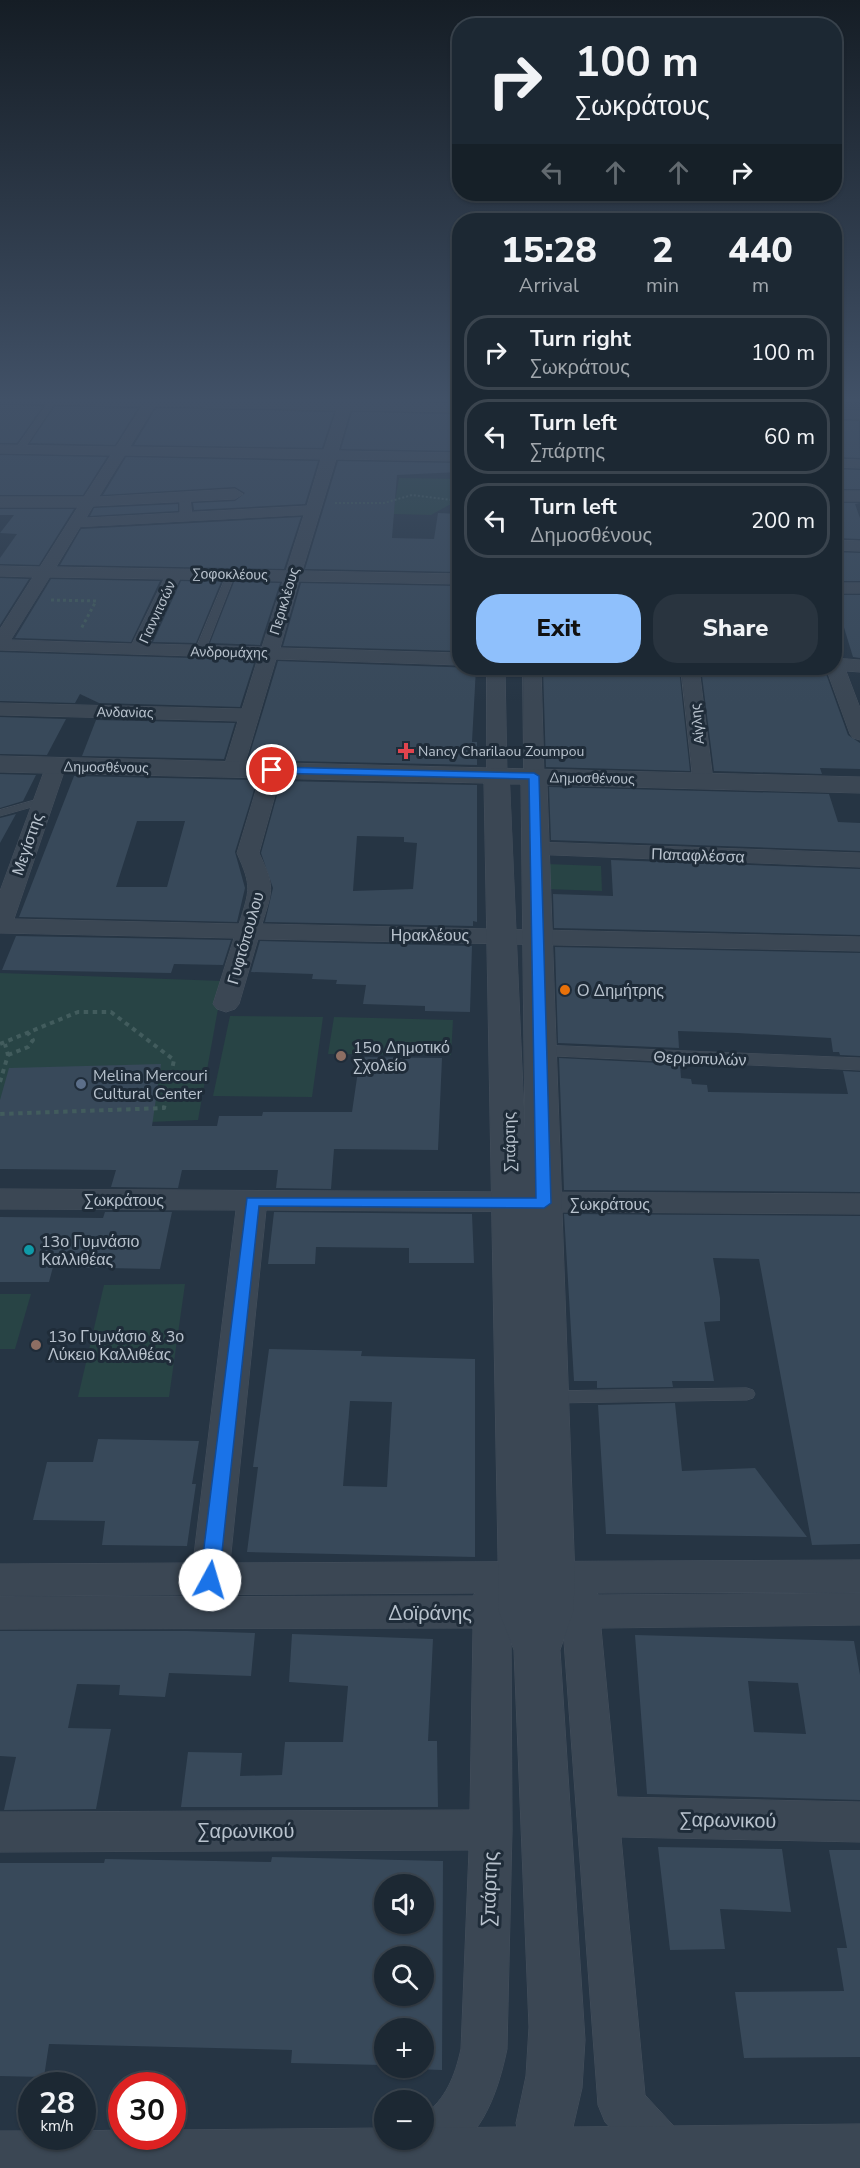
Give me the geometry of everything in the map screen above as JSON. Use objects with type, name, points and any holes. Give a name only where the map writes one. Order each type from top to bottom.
[{"type":"street","points":[[0,501],[124,500]]},
{"type":"street","points":[[185,500],[186,517]]},
{"type":"street","name":"Περικλέους","points":[[233,770],[315,500]]},
{"type":"street","points":[[0,644],[25,600],[89,502]]},
{"type":"street","points":[[75,524],[313,506]]},
{"type":"street","points":[[842,545],[860,546]]},
{"type":"street","name":"Σοφοκλέους","points":[[0,571],[452,579]]},
{"type":"street","name":"Γιαννιτσών","points":[[138,651],[175,573]]},
{"type":"street","points":[[842,588],[860,588]]},
{"type":"street","name":"Ανδρομάχης","points":[[0,644],[71,649],[452,659]]},
{"type":"street","points":[[842,665],[860,666]]},
{"type":"street","name":"Σπάρτης","points":[[396,2158],[444,2130],[468,2104],[479,2078],[484,2049],[491,1830],[536,1602],[547,1397],[502,935],[496,675]]},
{"type":"street","name":"Σπάρτης","points":[[532,675],[540,1051],[527,1203],[536,1602],[558,2061],[553,2094],[545,2123]]},
{"type":"street","name":"Αίγλης","points":[[691,675],[703,780]]},
{"type":"street","points":[[838,675],[860,734]]},
{"type":"street","name":"Ανδανiας","points":[[0,709],[249,715]]},
{"type":"street","name":"Δημοσθένους","points":[[0,764],[860,785]]},
{"type":"street","name":"Μεγίστης","points":[[0,925],[56,766]]},
{"type":"street","name":"Γυφτόπουλου","points":[[226,1004],[261,890],[260,879],[248,854],[272,770]]},
{"type":"street","name":"Παπαφλέσσα","points":[[536,849],[860,860]]},
{"type":"street","name":"Ηρακλέους","points":[[0,925],[247,933],[502,935],[860,944]]},
{"type":"street","name":"Θερμοπυλών","points":[[540,1051],[860,1064]]},
{"type":"street","name":"Σωκράτους","points":[[0,1199],[860,1204]]},
{"type":"street","points":[[210,1580],[252,1201]]},
{"type":"street","name":"Δοϊράνης","points":[[0,1580],[210,1580],[536,1602]]},
{"type":"street","name":"Σπάρτης","points":[[536,1602],[596,1817],[622,2105],[669,2156]]},
{"type":"street","name":"Δοϊράνης","points":[[0,1613],[536,1602],[860,1602]]},
{"type":"street","name":"Σαρωνικού","points":[[596,1817],[860,1822]]},
{"type":"street","name":"Σαρωνικού","points":[[0,1832],[491,1830]]},
{"type":"street","points":[[0,2161],[860,2154]]},
{"type":"lane","points":[[200,651],[231,574]]},
{"type":"lane","points":[[0,813],[42,801]]},
{"type":"lane","points":[[547,1397],[747,1394]]},
{"type":"path","points":[[313,506],[384,503],[394,500]]},
{"type":"path","points":[[25,600],[96,601],[71,649]]},
{"type":"path","points":[[0,1082],[8,1055],[3,1044],[11,1037],[28,1033],[78,1012],[111,1012],[174,1060],[164,1108],[0,1114]]},
{"type":"path","points":[[8,1055],[28,1047],[33,1040],[28,1033]]},
{"type":"green space","points":[[395,500],[452,500],[452,505],[431,515],[393,514]]},
{"type":"green space","points":[[546,864],[601,866],[602,891],[546,889]]},
{"type":"green space","points":[[0,973],[223,981],[198,1120],[0,1128]]},
{"type":"green space","points":[[230,1016],[323,1017],[312,1097],[213,1096]]},
{"type":"green space","points":[[334,1017],[453,1020],[451,1055],[328,1054]]},
{"type":"green space","points":[[185,1284],[169,1397],[78,1397],[104,1285]]},
{"type":"green space","points":[[0,1294],[31,1294],[15,1349],[0,1349]]},
{"type":"building","points":[[306,500],[305,504],[194,510],[193,503]]},
{"type":"building","points":[[326,500],[395,500],[392,538],[434,539],[438,513],[452,514],[452,572],[305,569]]},
{"type":"building","points":[[842,503],[860,503],[855,504],[860,518],[860,539],[842,538]]},
{"type":"building","points":[[178,504],[178,511],[90,516],[94,508]]},
{"type":"building","points":[[0,509],[74,509],[39,565],[0,564],[0,558],[17,534],[0,533],[14,515],[0,515]]},
{"type":"building","points":[[301,517],[284,569],[60,565],[81,529]]},
{"type":"building","points":[[842,552],[860,553],[860,581],[842,581]]},
{"type":"building","points":[[0,578],[29,579],[0,625]]},
{"type":"building","points":[[51,579],[160,581],[131,642],[15,638]]},
{"type":"building","points":[[181,581],[221,582],[196,643],[153,642]]},
{"type":"building","points":[[234,582],[280,583],[260,645],[210,643]]},
{"type":"building","points":[[301,583],[452,586],[452,651],[283,646]]},
{"type":"building","points":[[842,595],[860,595],[860,658],[853,657],[842,621]]},
{"type":"building","points":[[0,652],[255,660],[240,707],[99,703],[80,694],[75,703],[0,701]]},
{"type":"building","points":[[278,661],[452,667],[452,675],[476,675],[472,742],[477,742],[477,765],[248,760]]},
{"type":"building","points":[[543,675],[680,675],[690,771],[546,767]]},
{"type":"building","points":[[702,675],[826,675],[848,735],[860,743],[860,769],[820,768],[822,774],[714,771]]},
{"type":"building","points":[[0,717],[66,719],[47,755],[0,754]]},
{"type":"building","points":[[96,720],[235,723],[224,759],[82,756]]},
{"type":"building","points":[[0,774],[36,775],[23,801],[0,808]]},
{"type":"building","points":[[74,776],[257,780],[235,852],[245,888],[237,922],[19,917]],"holes":[[[137,821],[185,821],[167,887],[116,887]]]},
{"type":"building","points":[[281,781],[477,785],[477,922],[473,921],[473,926],[265,922],[273,888],[261,853]],"holes":[[[357,836],[404,837],[404,842],[417,843],[413,889],[353,891]]]},
{"type":"building","points":[[549,787],[829,794],[838,822],[860,823],[860,851],[551,840]]},
{"type":"building","points":[[16,814],[0,843],[0,818]]},
{"type":"building","points":[[611,860],[860,869],[860,935],[554,928],[553,894],[613,896]]},
{"type":"building","points":[[16,936],[231,940],[223,965],[174,964],[171,973],[2,970]]},
{"type":"building","points":[[260,941],[472,946],[470,1012],[425,1011],[425,1006],[363,1004],[366,985],[336,984],[337,980],[312,979],[313,974],[251,972]]},
{"type":"building","points":[[555,947],[860,953],[860,1056],[840,1055],[839,1052],[833,1052],[831,1038],[737,1033],[678,1031],[679,1048],[558,1043]]},
{"type":"building","points":[[360,1057],[442,1058],[438,1150],[334,1149],[331,1189],[276,1188],[278,1170],[182,1170],[178,1188],[111,1187],[116,1170],[0,1169],[0,1100],[9,1068],[161,1064],[152,1126],[217,1126],[219,1116],[262,1116],[263,1112],[352,1112]]},
{"type":"building","points":[[559,1058],[680,1064],[681,1078],[691,1079],[692,1084],[707,1085],[708,1092],[848,1094],[843,1071],[860,1072],[860,1192],[564,1190]]},
{"type":"building","points":[[105,1212],[172,1212],[160,1269],[53,1267],[49,1282],[0,1282],[0,1217],[103,1218]]},
{"type":"building","points":[[274,1212],[472,1214],[474,1263],[409,1263],[409,1248],[316,1247],[315,1264],[268,1264]]},
{"type":"building","points":[[564,1214],[860,1216],[860,1544],[812,1545],[759,1259],[713,1258],[720,1298],[720,1321],[704,1322],[714,1381],[672,1381],[673,1387],[597,1388],[597,1381],[574,1381]]},
{"type":"building","points":[[269,1349],[362,1351],[361,1356],[475,1359],[475,1557],[247,1552],[258,1467],[253,1467]],"holes":[[[350,1401],[392,1402],[387,1487],[343,1486]]]},
{"type":"building","points":[[675,1403],[682,1471],[755,1468],[807,1537],[606,1534],[598,1405]]},
{"type":"building","points":[[98,1439],[199,1441],[192,1484],[196,1484],[187,1546],[102,1545],[105,1521],[33,1520],[47,1462],[93,1462]]},
{"type":"building","points":[[0,1631],[255,1633],[251,1676],[169,1673],[165,1697],[119,1695],[120,1685],[77,1684],[68,1728],[111,1729],[96,1809],[4,1810],[16,1757],[0,1756]]},
{"type":"building","points":[[292,1634],[433,1639],[428,1741],[437,1741],[438,1807],[181,1807],[188,1752],[242,1753],[240,1776],[282,1775],[285,1742],[343,1742],[348,1686],[289,1682]]},
{"type":"building","points":[[635,1635],[854,1641],[860,1675],[860,1800],[647,1794]],"holes":[[[748,1681],[798,1683],[806,1734],[754,1732]]]},
{"type":"building","points":[[658,1847],[782,1849],[791,1912],[720,1909],[725,1949],[670,1950]]},
{"type":"building","points":[[829,1850],[860,1850],[860,2057],[744,2058],[735,1992],[844,1991],[837,1948],[847,1948]]},
{"type":"building","points":[[272,1857],[443,1861],[442,2070],[434,2070],[434,2018],[374,2018],[374,2065],[291,2063],[292,2050],[49,2044],[45,2072],[18,2072],[18,2076],[0,2076],[0,1863],[104,1863],[105,1859],[271,1862]]},
{"type":"place","name":"Nancy Charilaou Zoumpou","points":[[406,751]]},
{"type":"place","name":"Ο Δημήτρης","points":[[565,990]]},
{"type":"place","name":"15ο Δημοτικό Σχολείο","points":[[341,1056]]},
{"type":"place","name":"Melina Mercouri Cultural Center","points":[[81,1084]]},
{"type":"place","name":"13ο Γυμνάσιο Καλλιθέας","points":[[29,1250]]},
{"type":"place","name":"13ο Γυμνάσιο & 3ο Λύκειο Καλλιθέας","points":[[36,1345]]},
{"type":"route","points":[[210,1580],[252,1201],[544,1203],[534,776],[272,770]]}]
